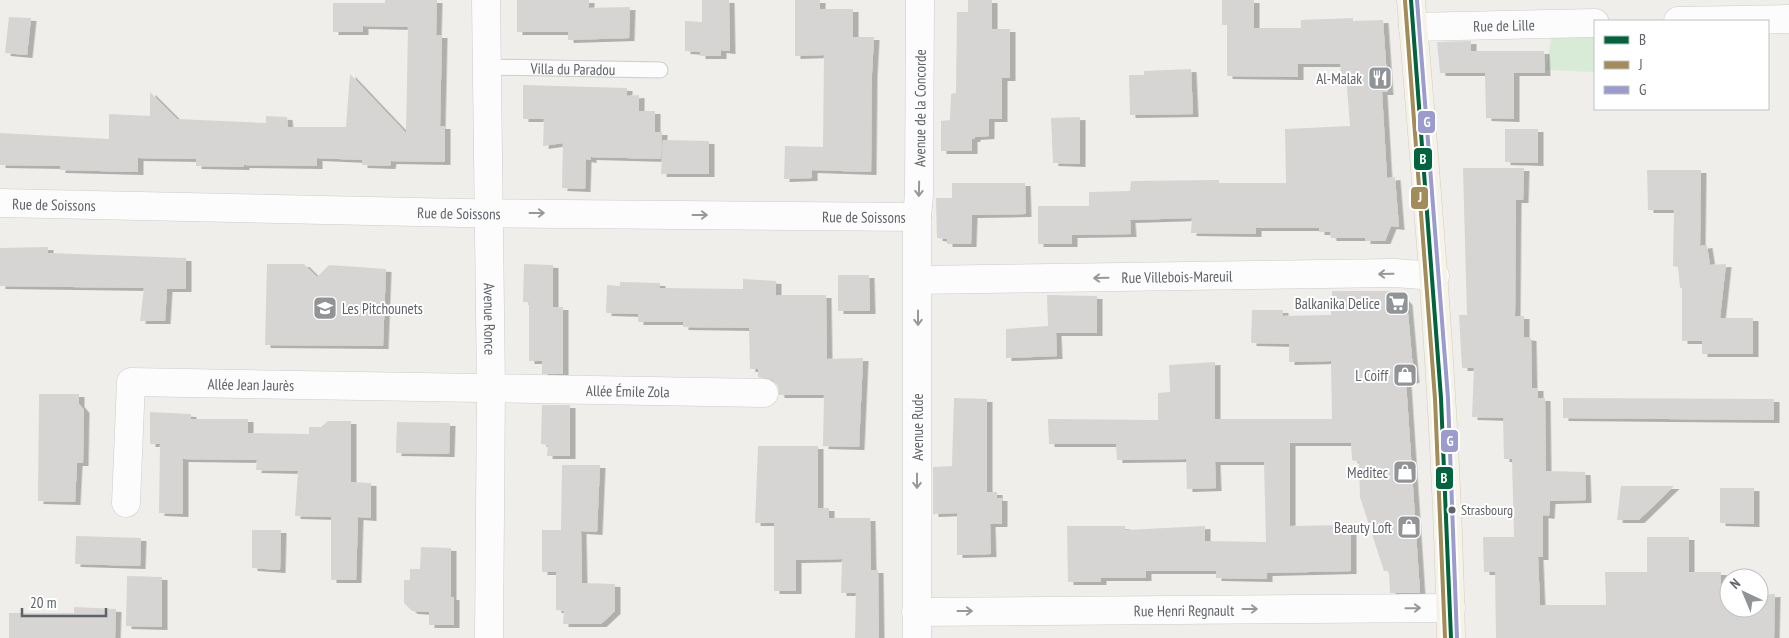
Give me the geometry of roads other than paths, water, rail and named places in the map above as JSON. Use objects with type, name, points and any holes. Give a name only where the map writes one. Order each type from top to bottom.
[{"type":"main road","points":[[1412,13],[1435,276],[1451,638]]},
{"type":"street","name":"Avenue Ronce","points":[[486,0],[491,388],[489,638]]},
{"type":"street","name":"Avenue de la Concorde","points":[[917,217],[919,194],[920,0]]},
{"type":"street","name":"Rue de Lille","points":[[1412,13],[1594,23]]},
{"type":"street","points":[[1734,20],[1789,19]]},
{"type":"street","name":"Rue de Soissons","points":[[0,203],[488,213],[917,217]]},
{"type":"street","name":"Avenue Rude","points":[[916,625],[917,217]]},
{"type":"street","name":"Rue Villebois-Mareuil","points":[[918,280],[1395,274],[1435,276]]},
{"type":"street","name":"Allée Jean Jaurès","points":[[126,503],[131,382],[491,388]]},
{"type":"street","name":"Allée Émile Zola","points":[[491,388],[764,393]]},
{"type":"street","name":"Rue Henri Regnault","points":[[916,625],[1450,608]]},
{"type":"lane","name":"Villa du Paradou","points":[[487,67],[660,70]]},
{"type":"place","name":"Al-Malak","points":[[1380,78]]},
{"type":"place","name":"Balkanika Delice","points":[[1397,303]]},
{"type":"place","name":"Les Pitchounets","points":[[325,308]]},
{"type":"place","name":"L Coiff","points":[[1405,375]]},
{"type":"place","name":"Meditec","points":[[1405,472]]},
{"type":"place","name":"Strasbourg","points":[[1452,510]]},
{"type":"place","name":"Beauty Loft","points":[[1409,527]]}]
